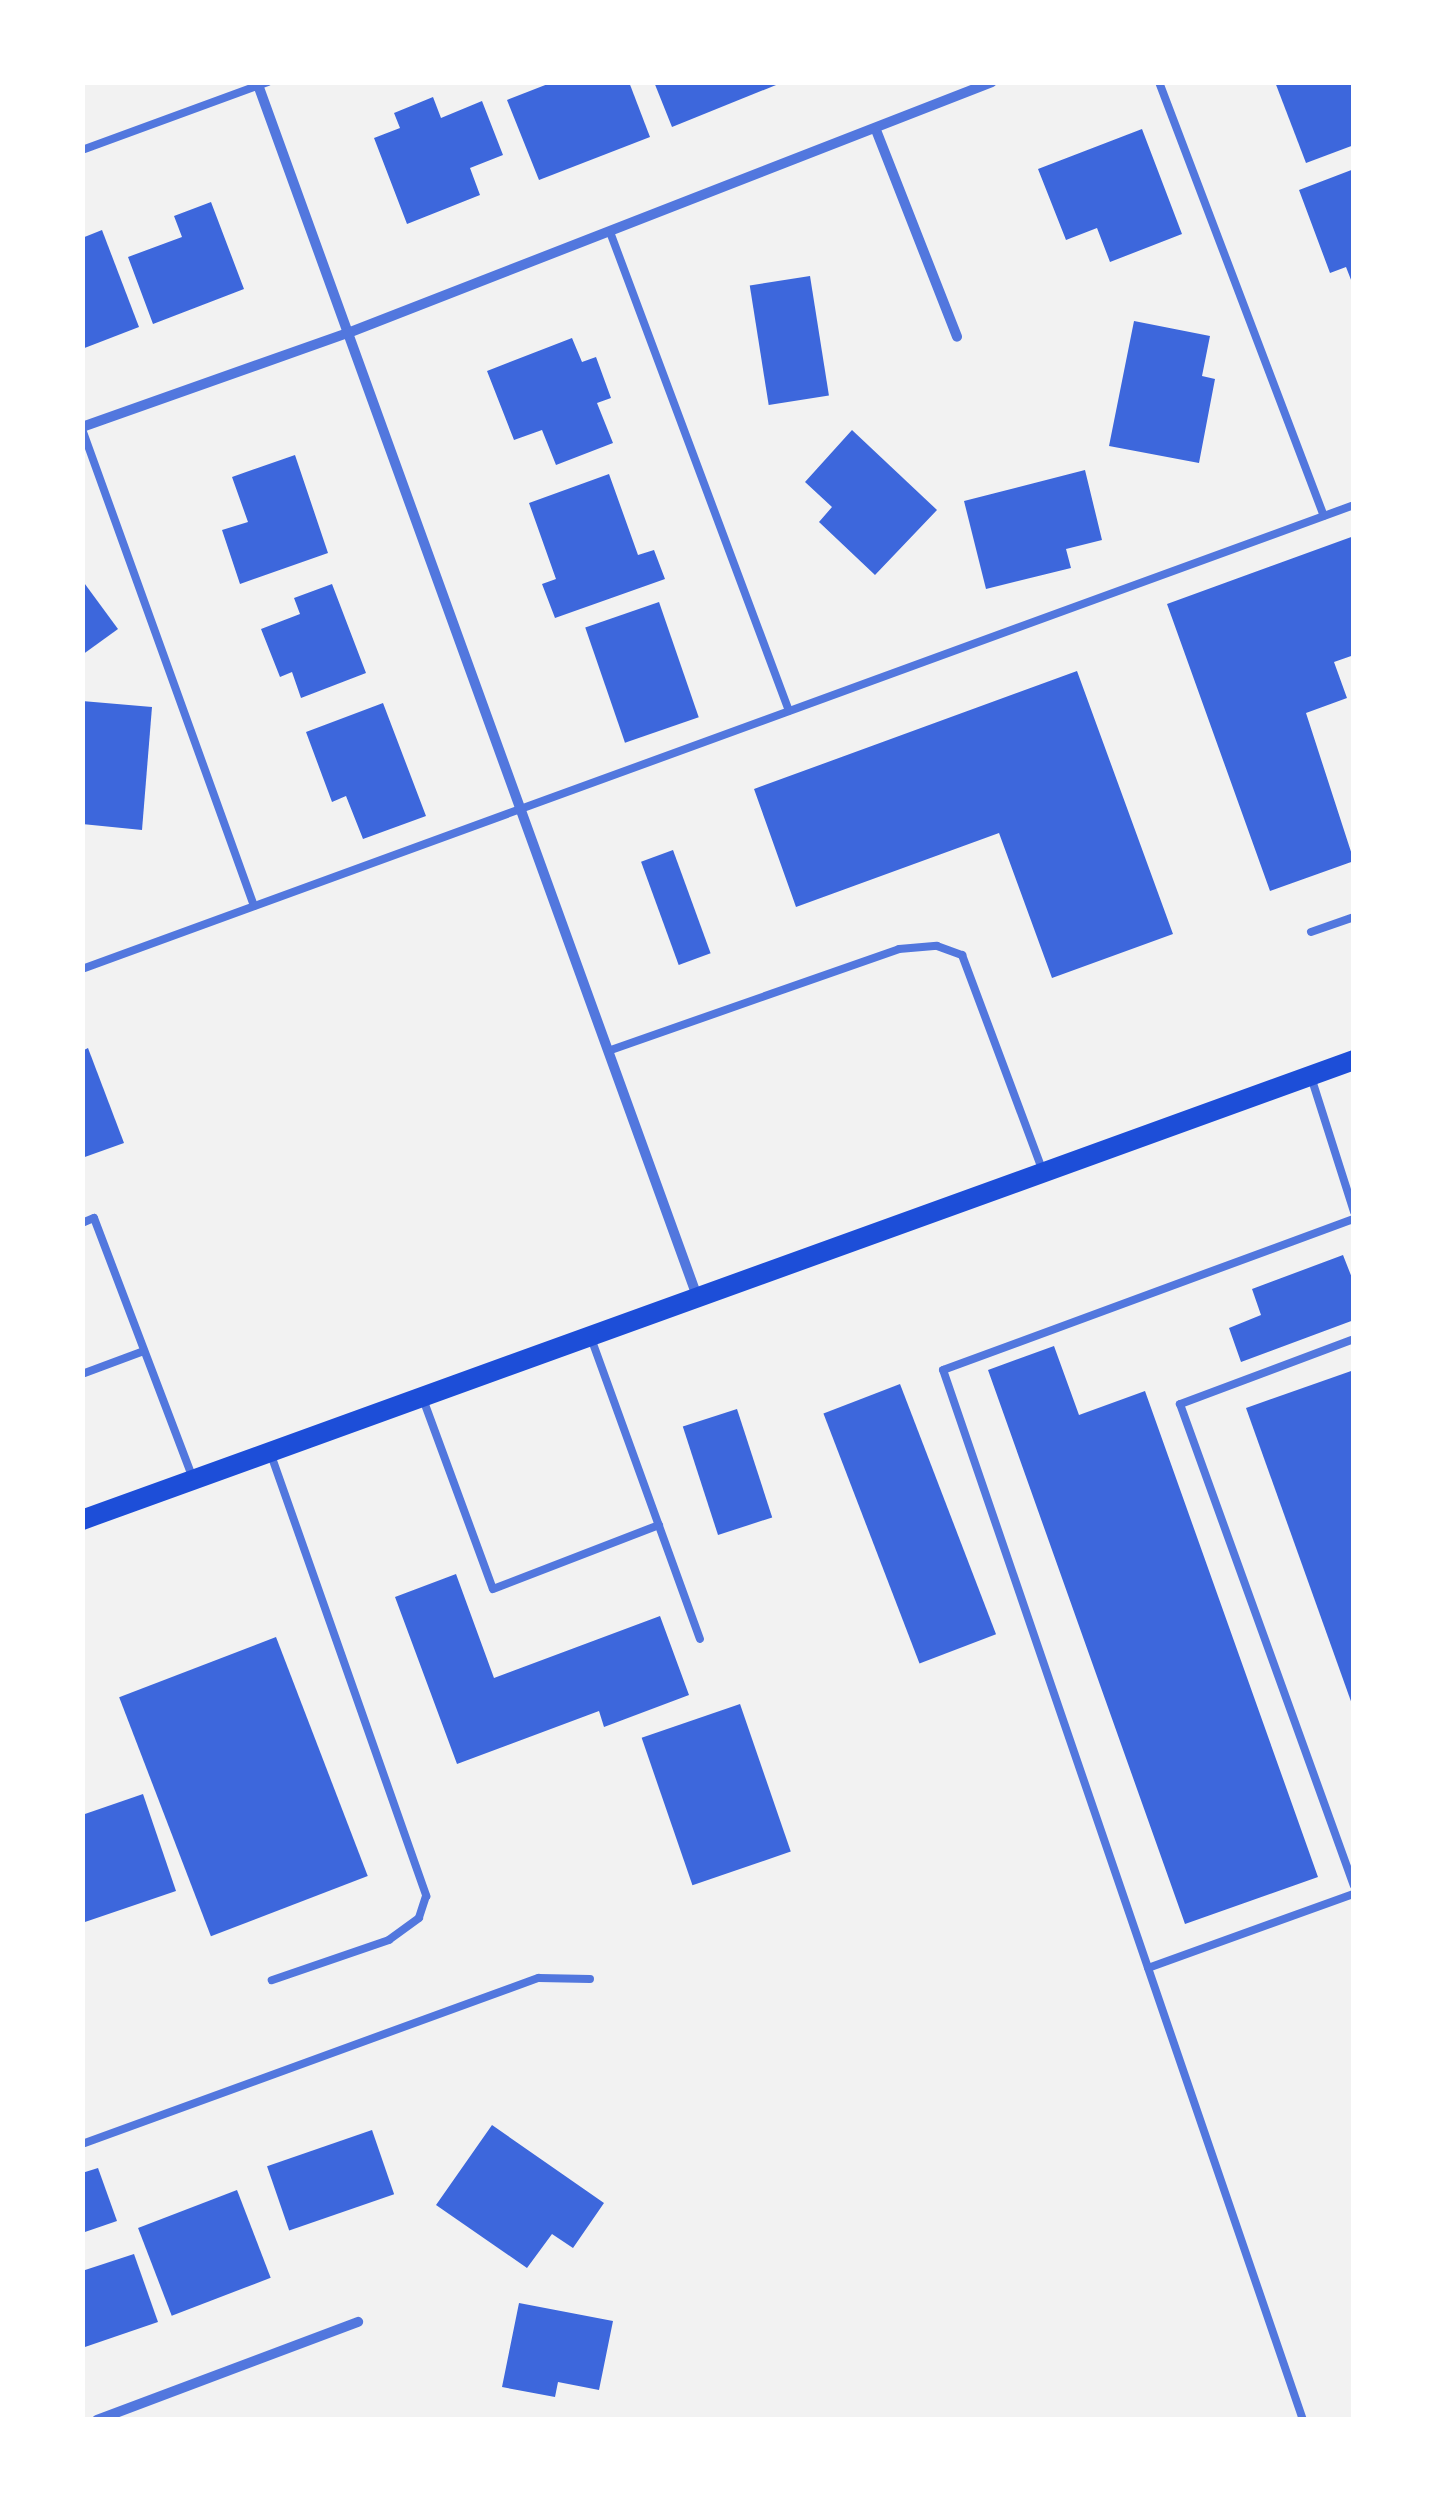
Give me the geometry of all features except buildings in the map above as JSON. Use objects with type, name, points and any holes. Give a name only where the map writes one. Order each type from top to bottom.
[{"type":"main road","points":[[82,1520],[1354,1060]]},
{"type":"street","points":[[82,428],[348,333],[992,82]]},
{"type":"street","points":[[261,84],[698,1300]]},
{"type":"street","points":[[876,130],[957,337]]},
{"type":"street","points":[[97,2420],[358,2322]]},
{"type":"lane","points":[[1159,82],[1324,516]]},
{"type":"lane","points":[[82,150],[261,84]]},
{"type":"lane","points":[[610,232],[790,710]]},
{"type":"lane","points":[[82,428],[254,906]]},
{"type":"lane","points":[[82,969],[1354,505]]},
{"type":"lane","points":[[1311,932],[1354,917]]},
{"type":"lane","points":[[608,1051],[900,950],[937,946],[962,954],[1043,1174]]},
{"type":"lane","points":[[1303,2420],[944,1370],[1354,1216],[1311,1075]]},
{"type":"lane","points":[[82,1223],[94,1218],[193,1480]]},
{"type":"lane","points":[[591,1338],[700,1639]]},
{"type":"lane","points":[[1148,1968],[1354,1890],[1180,1404],[1354,1339]]},
{"type":"lane","points":[[82,1374],[144,1350]]},
{"type":"lane","points":[[423,1398],[493,1589],[659,1524]]},
{"type":"lane","points":[[270,1452],[426,1896],[419,1918],[390,1940],[272,1980]]},
{"type":"lane","points":[[82,2144],[538,1978],[590,1978]]}]
